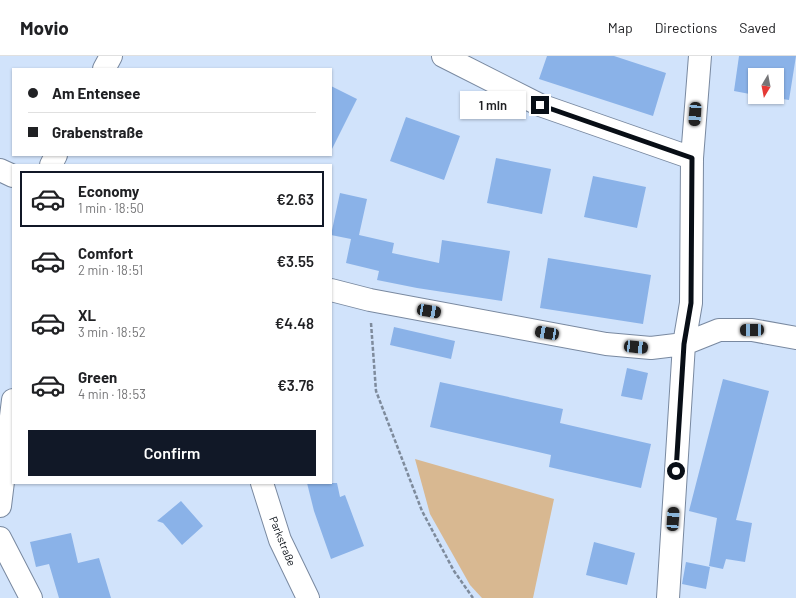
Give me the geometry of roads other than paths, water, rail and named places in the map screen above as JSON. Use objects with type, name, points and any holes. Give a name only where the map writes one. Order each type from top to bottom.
[{"type":"street","points":[[105,68],[111,56]]},
{"type":"street","points":[[442,56],[540,105],[692,158]]},
{"type":"street","points":[[668,598],[684,344],[691,303],[692,158],[700,56]]},
{"type":"street","points":[[0,170],[12,176]]},
{"type":"street","points":[[332,290],[370,300],[606,344],[651,348],[684,344],[719,330],[752,330],[796,338]]},
{"type":"street","points":[[0,506],[12,408]]},
{"type":"street","name":"Parkstraße","points":[[262,484],[280,540],[308,598]]},
{"type":"street","points":[[0,538],[31,598]]}]
